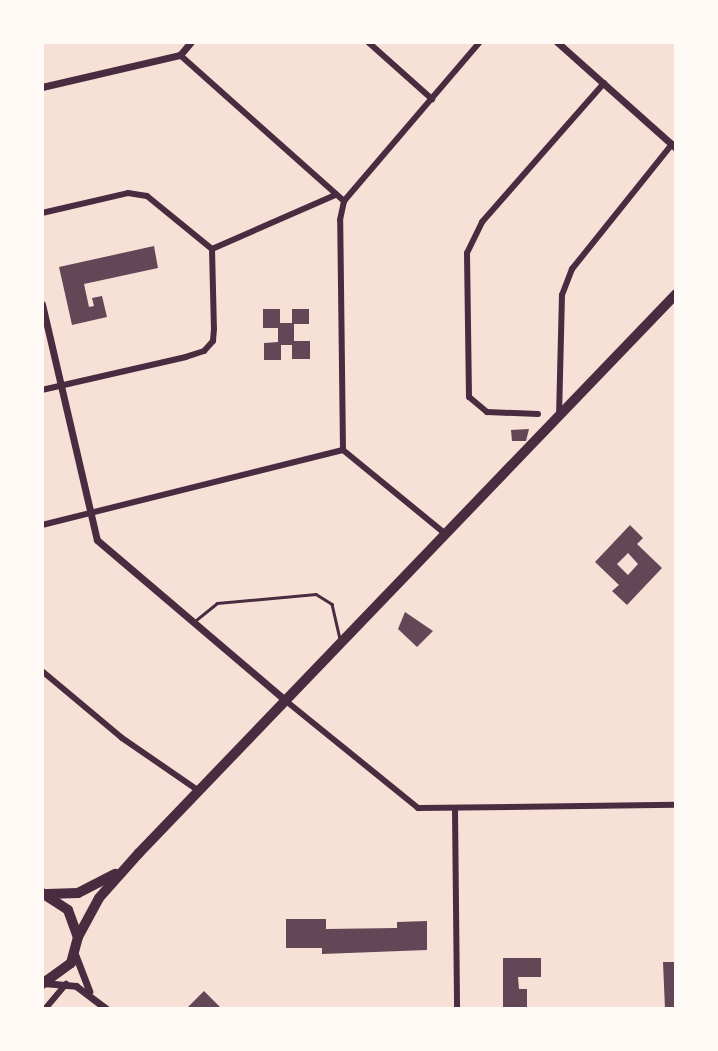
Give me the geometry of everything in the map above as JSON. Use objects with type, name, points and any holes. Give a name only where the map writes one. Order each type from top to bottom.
[{"type":"main road","points":[[42,984],[63,972],[75,954],[78,937],[99,898],[139,853],[676,294]]},
{"type":"main road","points":[[43,894],[78,893],[93,888],[139,853]]},
{"type":"main road","points":[[43,894],[68,910],[78,937]]},
{"type":"street","points":[[42,87],[180,55],[191,42]]},
{"type":"street","points":[[368,42],[432,99]]},
{"type":"street","points":[[442,531],[343,450],[340,220],[344,201],[480,42]]},
{"type":"street","points":[[557,42],[674,146],[572,269],[562,295],[559,417]]},
{"type":"street","points":[[180,55],[344,201]]},
{"type":"street","points":[[538,414],[487,412],[469,397],[467,253],[482,222],[604,83]]},
{"type":"street","points":[[42,214],[128,193],[147,196],[212,249],[214,329],[213,341],[204,351],[42,390]]},
{"type":"street","points":[[212,249],[335,195]]},
{"type":"street","points":[[42,304],[88,515],[97,540],[410,805],[455,810],[676,805]]},
{"type":"street","points":[[42,525],[343,450]]},
{"type":"street","points":[[42,671],[122,738],[199,792]]},
{"type":"street","points":[[455,810],[457,1009]]},
{"type":"street","points":[[75,954],[81,980],[103,1007]]},
{"type":"street","points":[[42,984],[76,986],[103,1007]]},
{"type":"street","points":[[45,1009],[66,984]]},
{"type":"lane","points":[[193,624],[217,603],[316,594],[332,604],[341,643]]},
{"type":"building","points":[[154,246],[158,268],[84,284],[89,307],[94,306],[92,298],[102,296],[107,317],[72,325],[59,267]]},
{"type":"building","points":[[263,309],[280,309],[280,323],[292,323],[292,309],[309,309],[309,324],[294,324],[294,341],[310,341],[310,359],[292,359],[292,345],[281,345],[281,360],[264,360],[264,343],[278,342],[278,328],[263,328]]},
{"type":"building","points":[[529,429],[526,441],[512,441],[511,430]]},
{"type":"building","points":[[630,525],[643,538],[637,544],[662,568],[627,605],[612,591],[619,585],[595,562]],"holes":[[[628,553],[638,564],[628,575],[617,564]]]},
{"type":"building","points":[[405,612],[433,631],[417,647],[398,629]]},
{"type":"building","points":[[286,919],[326,919],[326,929],[397,928],[397,922],[427,921],[427,950],[322,954],[322,948],[286,948]]},
{"type":"building","points":[[503,958],[541,958],[541,977],[518,977],[519,989],[527,989],[527,1009],[503,1009]]},
{"type":"building","points":[[663,962],[676,962],[676,1009],[665,1009]]},
{"type":"building","points":[[204,991],[222,1009],[186,1009]]}]
